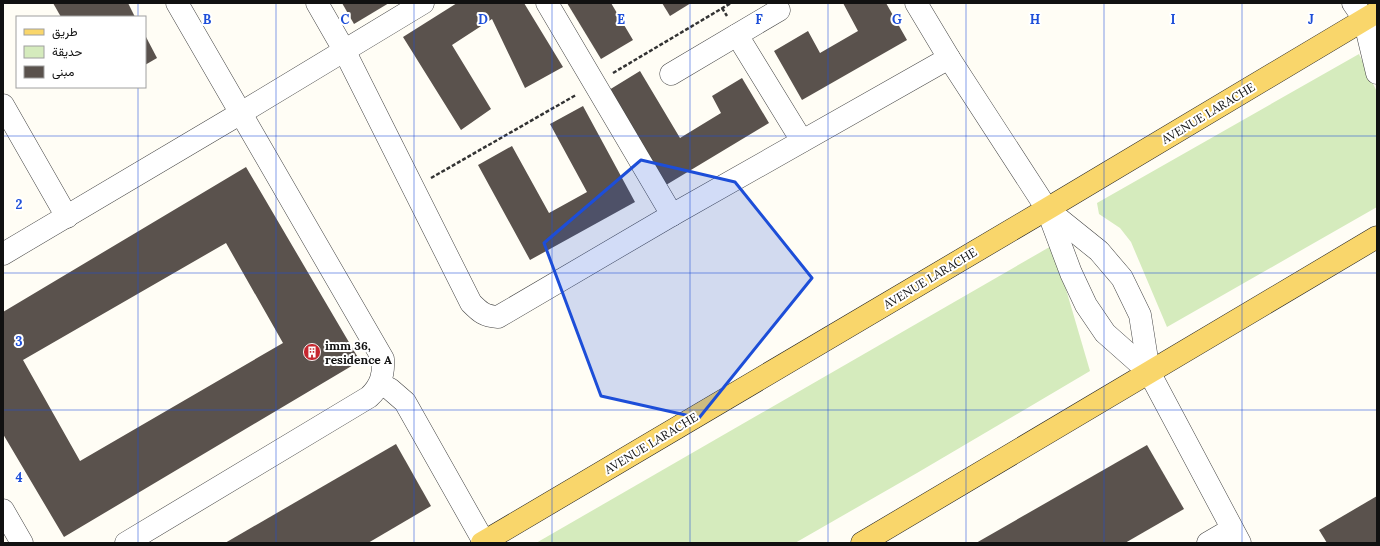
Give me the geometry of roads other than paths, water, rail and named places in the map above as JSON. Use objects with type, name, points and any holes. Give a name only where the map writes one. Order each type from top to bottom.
[{"type":"main road","name":"AVENUE LARACHE","points":[[483,542],[1047,209],[1368,16]]},
{"type":"main road","points":[[862,543],[1377,237]]},
{"type":"street","points":[[126,543],[363,401],[375,391],[383,376],[383,359],[177,3]]},
{"type":"street","points":[[317,3],[344,50],[471,303],[480,312],[488,316],[498,317],[672,215],[949,58]]},
{"type":"street","points":[[3,254],[423,3]]},
{"type":"street","points":[[547,3],[672,215]]},
{"type":"street","points":[[916,3],[949,58],[1047,209],[1071,273],[1086,305],[1105,333],[1149,372]]},
{"type":"street","points":[[671,74],[779,10]]},
{"type":"street","points":[[1368,16],[1377,73]]},
{"type":"street","points":[[736,35],[802,141]]},
{"type":"street","points":[[3,105],[67,217]]},
{"type":"street","points":[[1047,209],[1099,251],[1122,278],[1140,316],[1149,372],[1236,536],[1208,543]]},
{"type":"street","points":[[380,384],[390,389],[404,402],[483,542]]},
{"type":"street","points":[[3,510],[22,543]]},
{"type":"place","name":"imm 36, residence A","points":[[312,352]]}]
